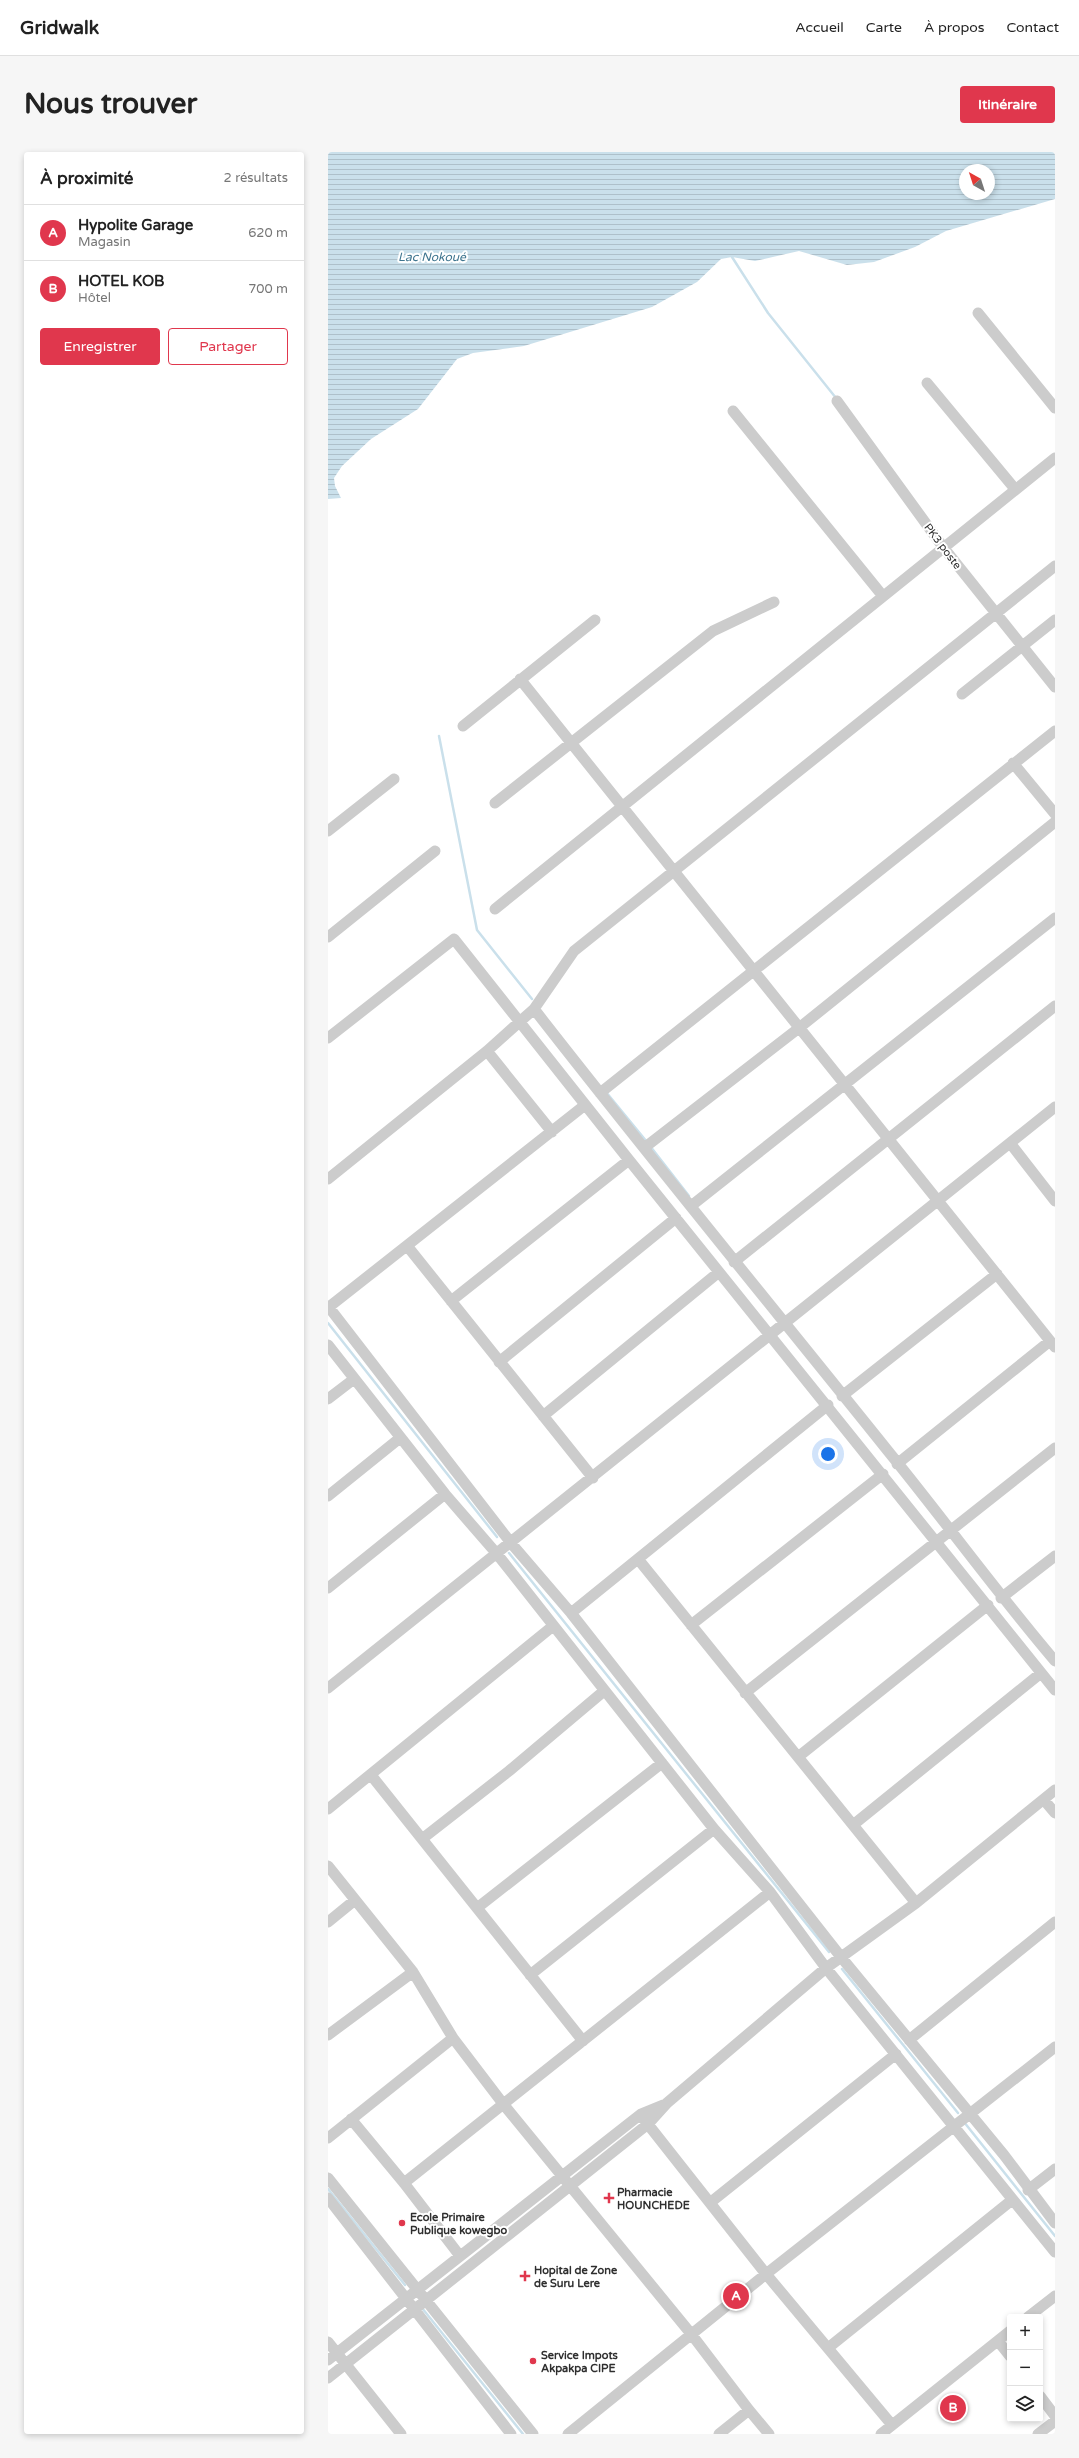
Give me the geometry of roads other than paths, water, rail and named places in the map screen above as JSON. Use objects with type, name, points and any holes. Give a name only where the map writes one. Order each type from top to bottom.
[{"type":"street","points":[[978,313],[1055,408]]},
{"type":"street","points":[[927,383],[1015,490]]},
{"type":"street","name":"PK3 poste","points":[[837,401],[943,547],[1021,648],[1055,687]]},
{"type":"street","points":[[733,411],[882,595]]},
{"type":"street","points":[[495,909],[882,595],[1055,458]]},
{"type":"street","points":[[328,1178],[521,1021],[534,1009],[574,951],[1055,566]]},
{"type":"street","points":[[495,804],[713,631],[774,602]]},
{"type":"street","points":[[463,726],[595,620]]},
{"type":"street","points":[[962,694],[1055,620]]},
{"type":"street","points":[[520,680],[1053,1344],[898,1464]]},
{"type":"street","points":[[600,1093],[1055,731]]},
{"type":"street","points":[[1013,763],[1055,814]]},
{"type":"street","points":[[328,831],[394,779]]},
{"type":"street","points":[[644,1148],[799,1028],[1055,822]]},
{"type":"street","points":[[328,937],[436,851]]},
{"type":"street","points":[[691,1206],[1055,918]]},
{"type":"street","points":[[328,1038],[454,939],[521,1021],[629,1160],[770,1333],[874,1464],[884,1474],[1055,1690]]},
{"type":"street","points":[[734,1262],[1055,1006]]},
{"type":"street","points":[[534,1009],[734,1262],[889,1452],[1001,1598],[1055,1662]]},
{"type":"street","points":[[486,1051],[552,1132]]},
{"type":"street","points":[[585,1105],[408,1247],[328,1307],[511,1543],[571,1613],[841,1957],[1004,2155],[1028,2190],[1055,2223]]},
{"type":"street","points":[[328,1688],[593,1478],[770,1333],[1055,1107]]},
{"type":"street","points":[[1010,1143],[1055,1201]]},
{"type":"street","points":[[451,1301],[629,1160]]},
{"type":"street","points":[[499,1362],[676,1218]]},
{"type":"street","points":[[408,1247],[593,1478]]},
{"type":"street","points":[[543,1416],[719,1272]]},
{"type":"street","points":[[842,1396],[997,1274]]},
{"type":"street","points":[[328,1345],[445,1494],[497,1554],[714,1829],[770,1892],[826,1968],[1055,2252]]},
{"type":"street","points":[[328,1399],[354,1378]]},
{"type":"street","points":[[571,1613],[828,1405]]},
{"type":"street","points":[[328,1496],[400,1438]]},
{"type":"street","points":[[745,1692],[936,1540],[1055,1448]]},
{"type":"street","points":[[874,1464],[889,1452]]},
{"type":"street","points":[[691,1625],[884,1474]]},
{"type":"street","points":[[328,1588],[445,1494]]},
{"type":"street","points":[[1001,1598],[1055,1556]]},
{"type":"street","points":[[638,1559],[916,1902]]},
{"type":"street","points":[[798,1757],[988,1605]]},
{"type":"street","points":[[328,1810],[553,1626]]},
{"type":"street","points":[[853,1825],[1041,1673]]},
{"type":"street","points":[[422,1840],[509,1771],[604,1691]]},
{"type":"street","points":[[477,1908],[662,1763]]},
{"type":"street","points":[[371,1775],[583,2041]]},
{"type":"street","points":[[328,2378],[427,2301],[648,2124],[667,2103],[826,1968],[916,1902],[1055,1790]]},
{"type":"street","points":[[1044,1800],[1055,1813]]},
{"type":"street","points":[[530,1974],[714,1829]]},
{"type":"street","points":[[328,1866],[413,1972],[453,2038],[504,2105],[692,2335],[749,2410],[770,2434]]},
{"type":"street","points":[[404,2183],[770,1892]]},
{"type":"street","points":[[328,1922],[355,1900]]},
{"type":"street","points":[[909,2040],[1055,1922]]},
{"type":"street","points":[[328,2035],[413,1972]]},
{"type":"street","points":[[328,2138],[453,2038]]},
{"type":"street","points":[[568,2434],[766,2274],[1055,2047]]},
{"type":"street","points":[[710,2202],[896,2054]]},
{"type":"street","points":[[332,2356],[641,2114],[667,2103]]},
{"type":"street","points":[[641,2114],[766,2274],[892,2425]]},
{"type":"street","points":[[351,2119],[404,2183],[460,2256]]},
{"type":"street","points":[[1028,2190],[1055,2169]]},
{"type":"street","points":[[328,2178],[419,2289],[533,2434]]},
{"type":"street","points":[[328,2198],[511,2434]]},
{"type":"street","points":[[828,2348],[1012,2200]]},
{"type":"street","points":[[1032,2314],[1055,2296]]},
{"type":"street","points":[[881,2434],[1007,2334]]},
{"type":"street","points":[[998,2341],[1007,2352]]},
{"type":"street","points":[[328,2342],[332,2356],[345,2364],[401,2434]]},
{"type":"street","points":[[1043,2400],[1055,2416]]},
{"type":"street","points":[[720,2434],[749,2410]]},
{"type":"street","points":[[1038,2434],[1055,2421]]},
{"type":"water","name":"Lac Nokoué","points":[[328,152],[1055,152],[1055,199],[946,231],[915,247],[874,262],[847,265],[799,251],[755,261],[732,257],[721,259],[697,282],[652,307],[524,346],[473,353],[457,359],[418,409],[371,439],[342,466],[334,478],[335,486],[341,498],[328,499]]},
{"type":"waterway","points":[[732,257],[768,313],[836,398]]},
{"type":"waterway","points":[[439,736],[477,930],[532,999]]},
{"type":"waterway","points":[[606,1092],[647,1142]]},
{"type":"waterway","points":[[650,1146],[689,1196]]},
{"type":"waterway","points":[[328,1323],[497,1537]]},
{"type":"waterway","points":[[509,1553],[829,1952]]},
{"type":"waterway","points":[[842,1969],[958,2113]]},
{"type":"waterway","points":[[964,2122],[1055,2236]]},
{"type":"waterway","points":[[328,2189],[405,2285]]},
{"type":"waterway","points":[[422,2308],[523,2434]]},
{"type":"place","name":"Pharmacie HOUNCHEDE","points":[[609,2198]]},
{"type":"place","name":"Ecole Primaire Publique kowegbo","points":[[402,2223]]},
{"type":"place","name":"Hopital de Zone de Suru Lere","points":[[525,2276]]},
{"type":"place","name":"Hypolite Garage","points":[[736,2296]]},
{"type":"place","name":"Service Impots Akpakpa CIPE","points":[[533,2361]]},
{"type":"place","name":"HOTEL KOB","points":[[953,2408]]}]
